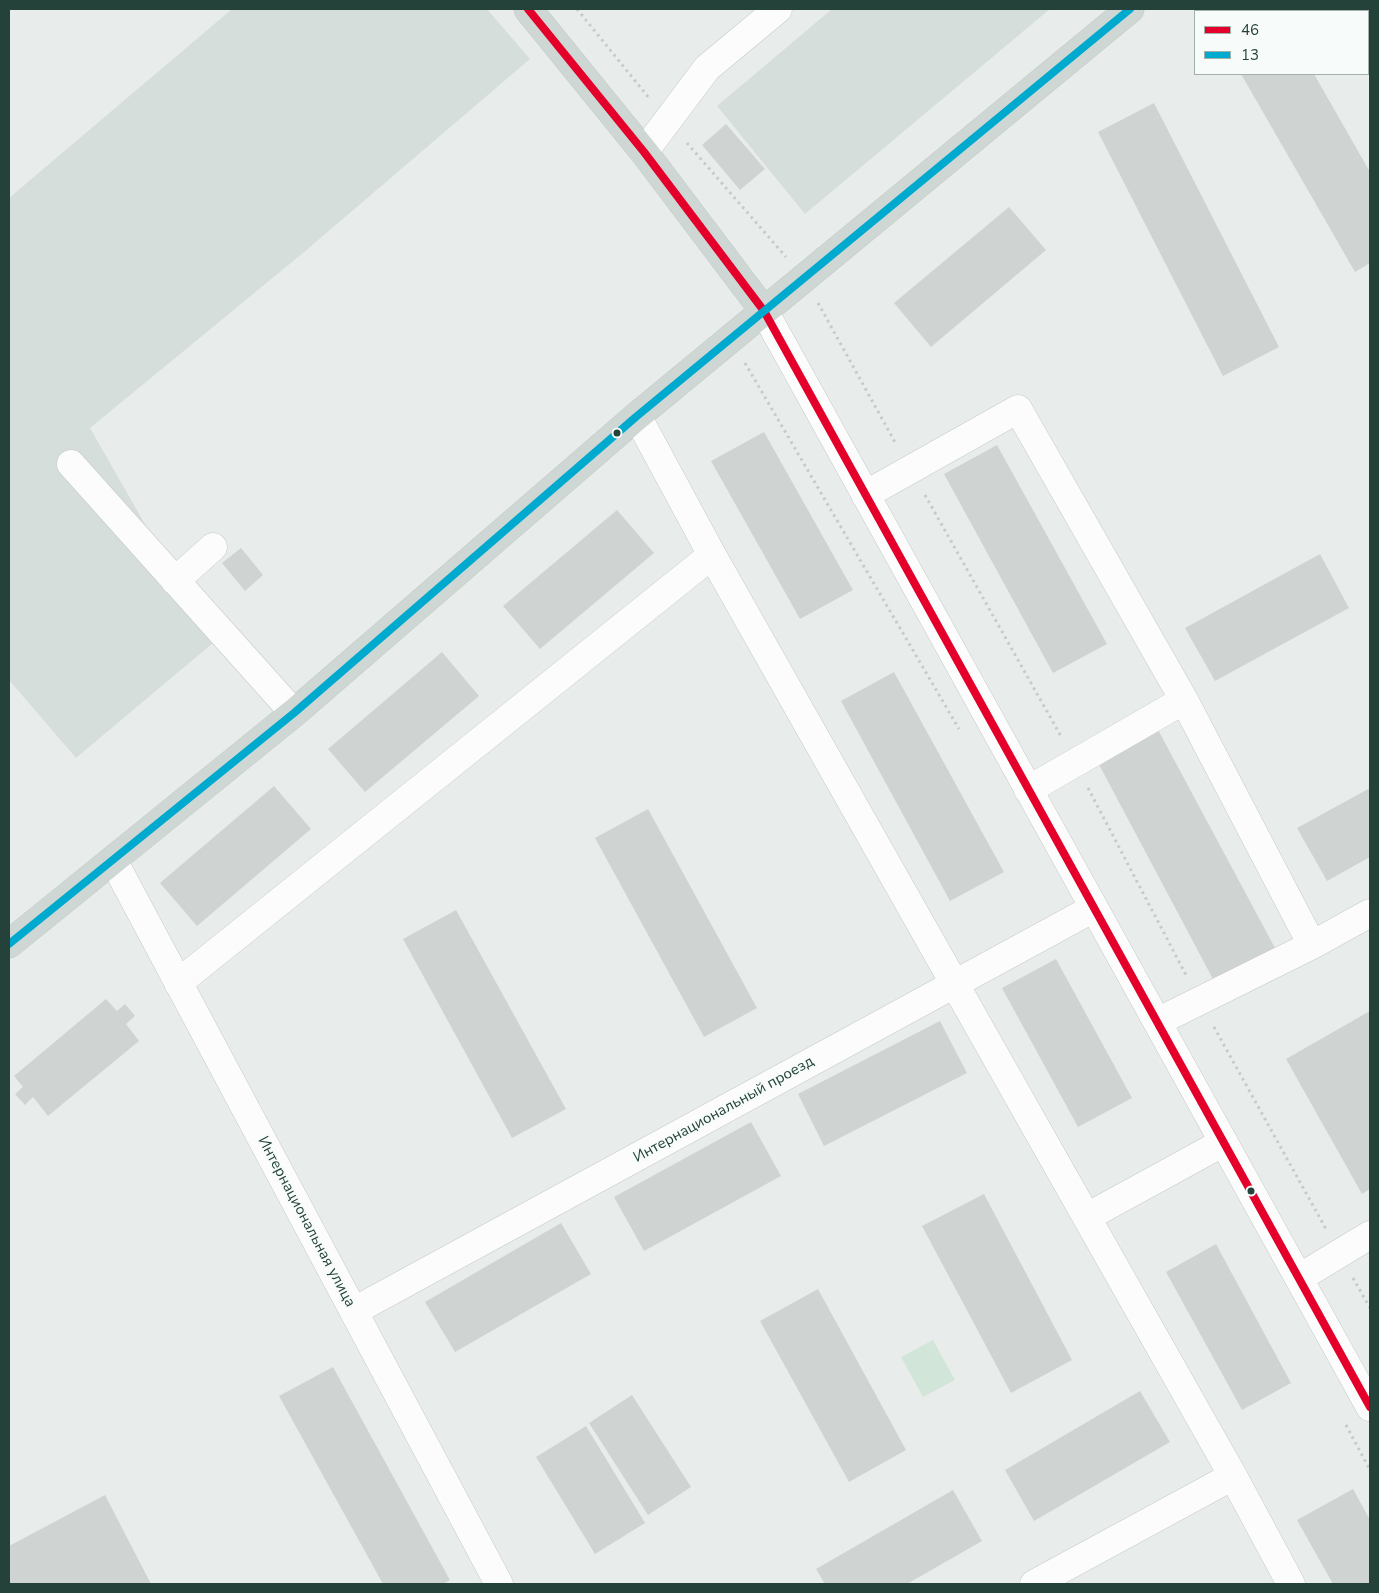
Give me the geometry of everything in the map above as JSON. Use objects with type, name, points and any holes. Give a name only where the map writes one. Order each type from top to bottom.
[{"type":"main road","points":[[528,9],[644,152],[764,312]]},
{"type":"main road","points":[[9,944],[294,713],[636,416],[1130,9]]},
{"type":"street","points":[[644,152],[707,68],[778,9]]},
{"type":"street","points":[[764,312],[1370,1407]]},
{"type":"street","points":[[865,495],[1018,409],[1184,700],[1312,946]]},
{"type":"street","points":[[636,416],[712,555],[1233,1476],[1291,1584]]},
{"type":"street","points":[[71,464],[294,713]]},
{"type":"street","points":[[175,581],[213,547]]},
{"type":"street","points":[[178,983],[712,555]]},
{"type":"street","points":[[1028,790],[1184,700]]},
{"type":"street","name":"Интернациональная улица","points":[[112,860],[499,1584]]},
{"type":"street","name":"Интернациональный проезд","points":[[354,1311],[1094,908]]},
{"type":"street","points":[[1157,1022],[1312,946],[1370,913]]},
{"type":"street","points":[[1087,1217],[1224,1142]]},
{"type":"street","points":[[1298,1278],[1370,1235]]},
{"type":"street","points":[[1034,1584],[1233,1476]]},
{"type":"path","points":[[577,9],[668,120],[804,278],[1075,763],[1200,1002],[1370,1308]]},
{"type":"shaded area","points":[[232,9],[487,9],[530,59],[303,253],[90,428],[213,643],[76,758],[9,680],[9,198]]},
{"type":"shaded area","points":[[832,9],[1050,9],[805,214],[717,106]]},
{"type":"green space","points":[[933,1340],[955,1380],[923,1397],[901,1357]]},
{"type":"building","points":[[1242,75],[1315,75],[1370,172],[1370,263],[1355,272]]},
{"type":"building","points":[[1154,103],[1279,347],[1223,376],[1098,132]]},
{"type":"building","points":[[726,124],[765,169],[740,190],[702,145]]},
{"type":"building","points":[[1009,207],[1046,250],[931,347],[894,303]]},
{"type":"building","points":[[764,432],[853,590],[800,619],[711,461]]},
{"type":"building","points":[[997,445],[1107,644],[1053,673],[944,474]]},
{"type":"building","points":[[617,510],[654,553],[540,649],[503,606]]},
{"type":"building","points":[[241,548],[263,575],[245,591],[222,563]]},
{"type":"building","points":[[1320,554],[1349,608],[1215,681],[1185,628]]},
{"type":"building","points":[[442,652],[479,696],[365,792],[328,749]]},
{"type":"building","points":[[894,672],[1004,872],[950,901],[841,701]]},
{"type":"building","points":[[1156,726],[1275,948],[1214,981],[1096,759]]},
{"type":"building","points":[[274,786],[311,829],[197,926],[160,883]]},
{"type":"building","points":[[1370,788],[1370,857],[1327,881],[1297,828]]},
{"type":"building","points":[[648,809],[757,1008],[704,1037],[595,838]]},
{"type":"building","points":[[456,910],[566,1109],[512,1138],[403,939]]},
{"type":"building","points":[[1056,959],[1132,1098],[1078,1127],[1002,988]]},
{"type":"building","points":[[106,999],[117,1011],[125,1004],[135,1016],[126,1024],[139,1041],[48,1116],[33,1097],[25,1105],[15,1094],[23,1087],[14,1076]]},
{"type":"building","points":[[1370,1011],[1370,1189],[1362,1194],[1286,1059]]},
{"type":"building","points":[[940,1021],[967,1073],[824,1146],[798,1094]]},
{"type":"building","points":[[751,1122],[781,1176],[644,1251],[614,1197]]},
{"type":"building","points":[[984,1194],[1072,1360],[1011,1393],[922,1226]]},
{"type":"building","points":[[561,1223],[591,1274],[455,1352],[425,1302]]},
{"type":"building","points":[[1216,1244],[1291,1383],[1242,1410],[1166,1272]]},
{"type":"building","points":[[818,1289],[906,1450],[849,1482],[760,1321]]},
{"type":"building","points":[[333,1367],[450,1580],[443,1584],[383,1584],[279,1396]]},
{"type":"building","points":[[1140,1391],[1170,1442],[1034,1521],[1005,1470]]},
{"type":"building","points":[[632,1395],[691,1487],[648,1515],[589,1423]]},
{"type":"building","points":[[586,1426],[645,1523],[595,1554],[536,1457]]},
{"type":"building","points":[[1353,1489],[1370,1520],[1370,1584],[1333,1584],[1297,1520]]},
{"type":"building","points":[[953,1490],[982,1541],[907,1584],[825,1584],[816,1569]]},
{"type":"building","points":[[105,1495],[151,1584],[9,1584],[9,1546]]},
{"type":"transit line","name":"46","points":[[528,9],[644,152],[764,311],[1370,1407]]},
{"type":"transit line","name":"13","points":[[9,944],[294,713],[637,416],[1130,9]]}]
